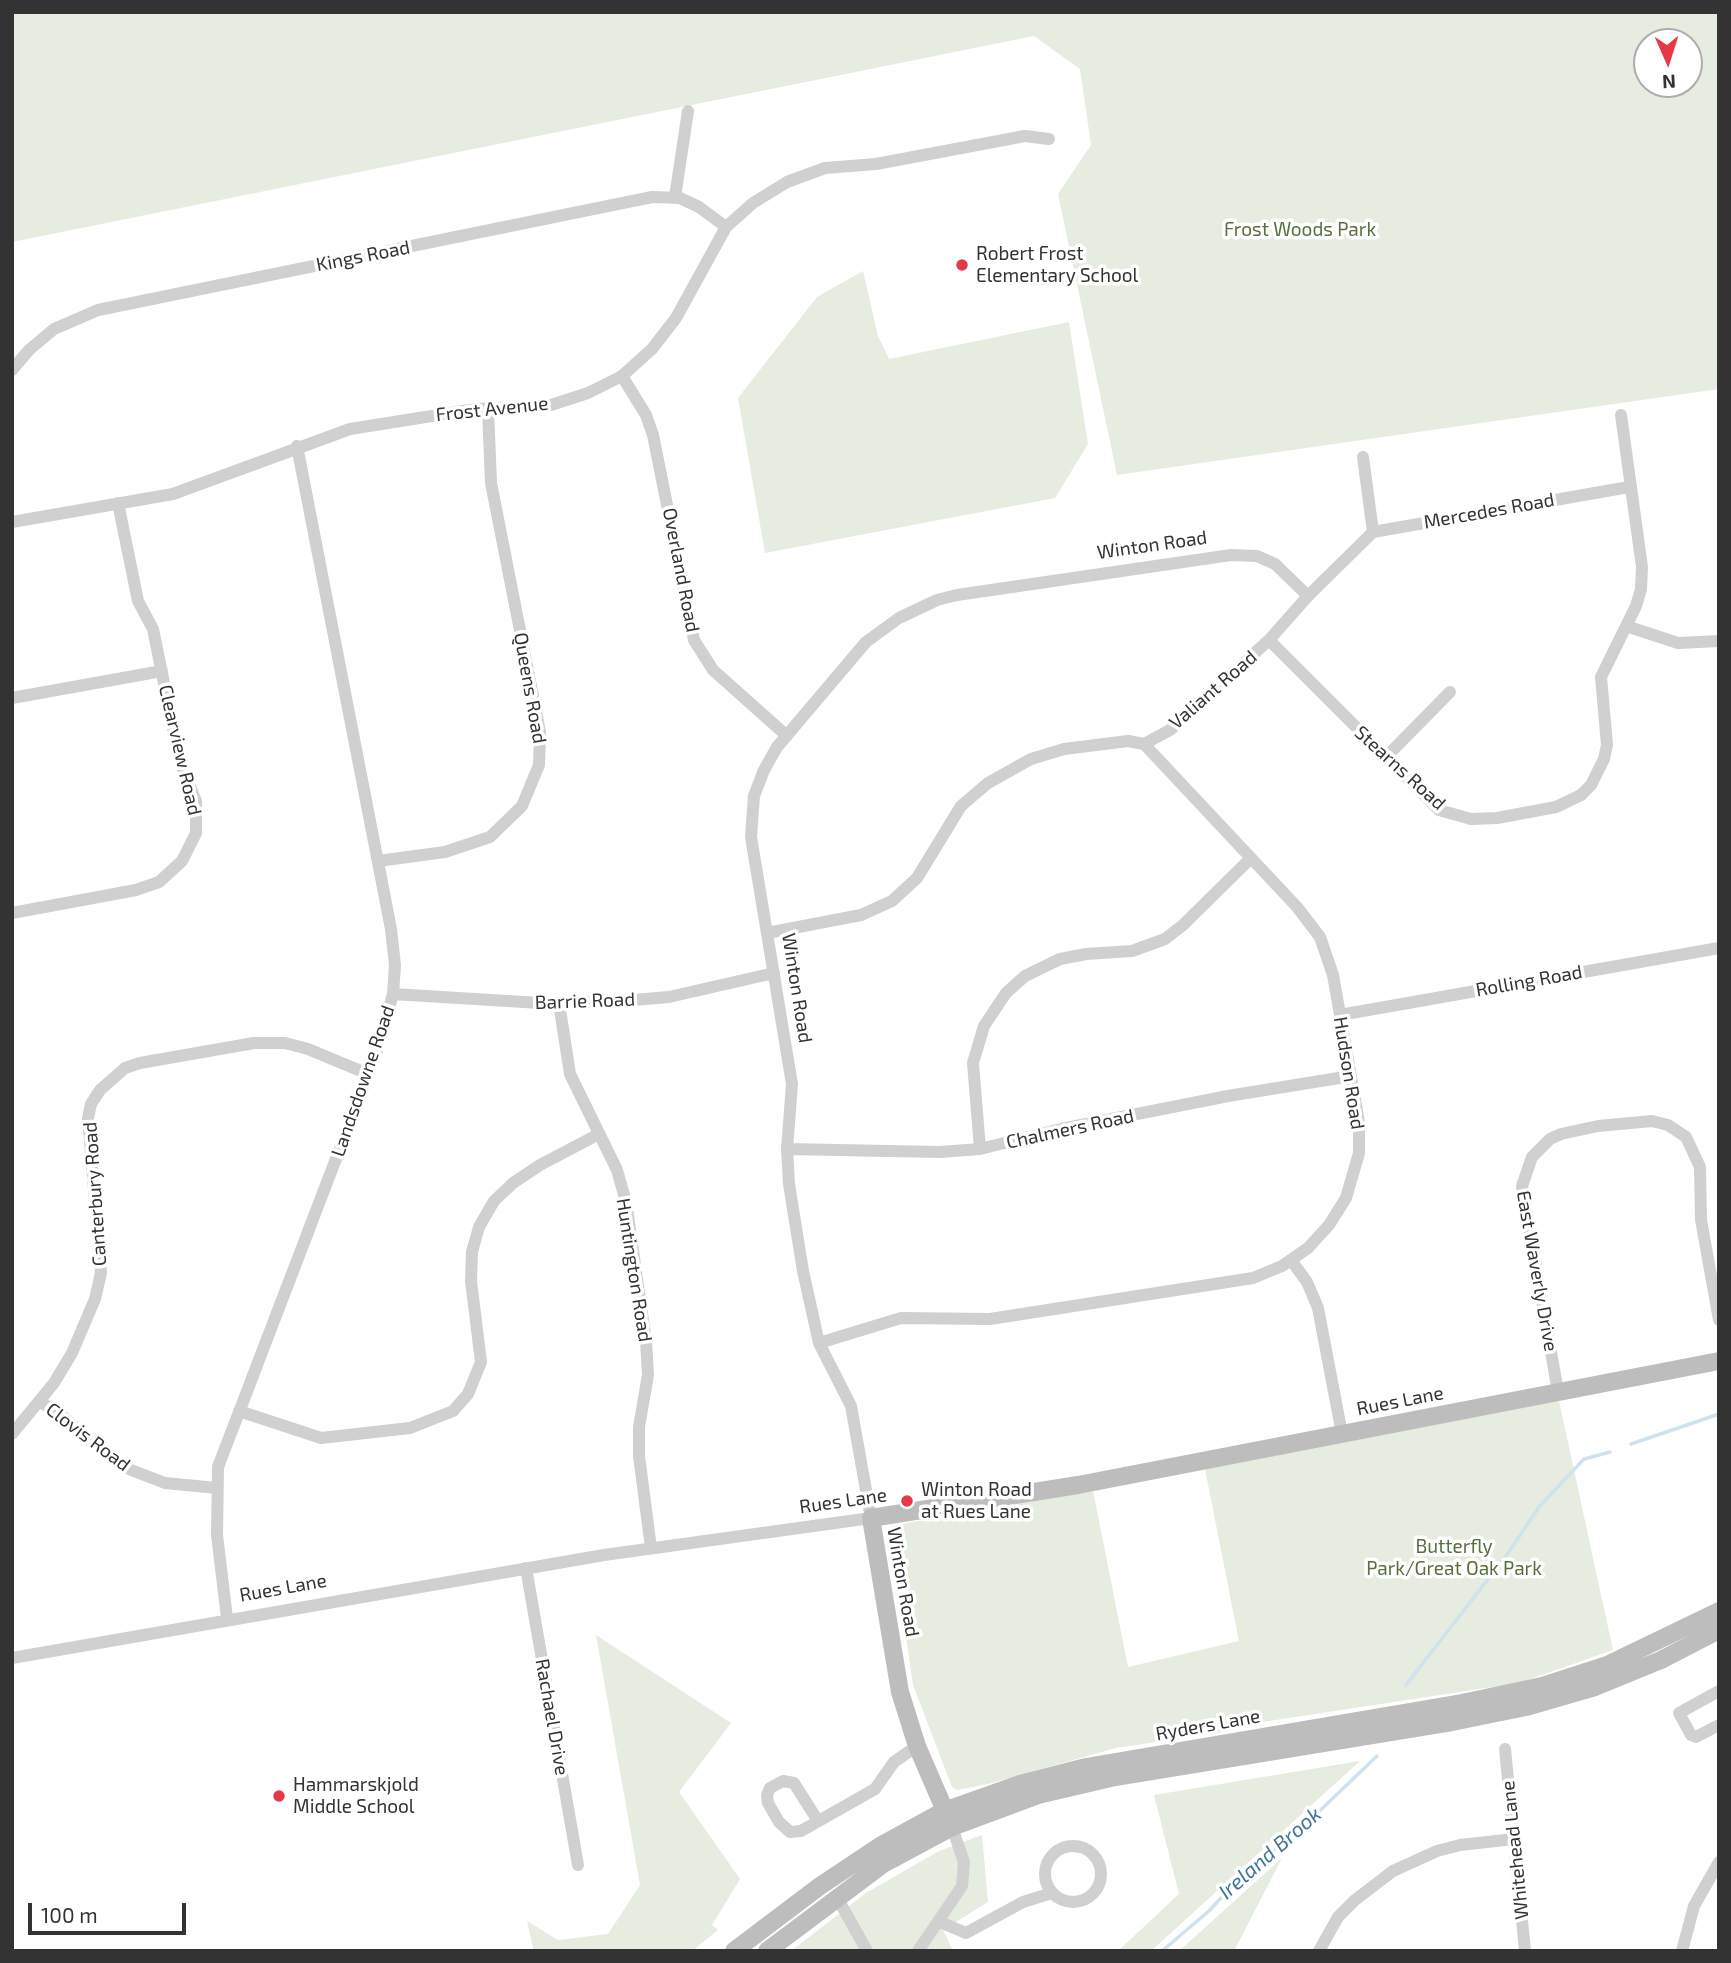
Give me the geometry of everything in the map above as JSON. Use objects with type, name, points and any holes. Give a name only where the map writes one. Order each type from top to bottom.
[{"type":"main road","name":"Rues Lane","points":[[871,1518],[1078,1485],[1719,1361]]},
{"type":"main road","name":"Winton Road","points":[[871,1518],[900,1692],[917,1746],[948,1819]]},
{"type":"main road","name":"Ryders Lane","points":[[734,1951],[820,1886],[880,1846],[948,1819],[1020,1784],[1086,1767],[1462,1703],[1542,1686],[1607,1665],[1719,1611]]},
{"type":"main road","name":"Ryders Lane","points":[[767,1951],[948,1819],[1115,1777],[1452,1722],[1526,1707],[1595,1687],[1661,1660],[1719,1630]]},
{"type":"street","points":[[688,111],[676,197],[699,207],[726,227]]},
{"type":"street","name":"Frost Avenue","points":[[12,522],[200,486],[297,446],[350,429],[488,409],[526,408],[570,400],[622,376],[665,334],[726,227],[768,192],[825,168],[876,164],[1025,136],[1049,139]]},
{"type":"street","name":"Kings Road","points":[[12,370],[29,350],[54,329],[98,310],[652,197],[676,197]]},
{"type":"street","name":"Overland Road","points":[[622,376],[646,415],[653,435],[694,640],[713,670],[786,736]]},
{"type":"street","name":"Queens Road","points":[[378,861],[445,852],[490,836],[522,806],[539,765],[540,732],[491,483],[488,409]]},
{"type":"street","name":"Stearns Road","points":[[1269,640],[1439,810],[1455,815],[1497,818],[1569,803],[1591,785],[1604,759],[1606,730],[1600,692],[1601,677],[1641,589],[1642,567],[1621,415]]},
{"type":"street","name":"Landsdowne Road","points":[[227,1618],[217,1535],[218,1467],[368,1074],[393,994],[395,965],[391,929],[297,446]]},
{"type":"street","points":[[1363,457],[1373,532]]},
{"type":"street","name":"Mercedes Road","points":[[1373,532],[1629,487]]},
{"type":"street","name":"Clearview Road","points":[[13,911],[144,888],[172,873],[187,855],[197,825],[196,801],[180,762],[153,629],[138,601],[118,503]]},
{"type":"street","name":"Valiant Road","points":[[1144,744],[1181,721],[1269,640],[1308,596],[1373,532]]},
{"type":"street","name":"Winton Road","points":[[871,1518],[851,1406],[819,1343],[803,1271],[789,1184],[787,1149],[792,1084],[751,837],[752,809],[764,769],[786,736],[866,642],[918,608],[957,595],[1231,555],[1257,556],[1275,564],[1308,596]]},
{"type":"street","points":[[1626,626],[1678,643],[1719,641]]},
{"type":"street","points":[[12,698],[162,671]]},
{"type":"street","points":[[1385,758],[1450,692]]},
{"type":"street","points":[[767,933],[861,915],[892,901],[917,877],[961,806],[995,778],[1031,758],[1115,743],[1144,744]]},
{"type":"street","name":"Hudson Road","points":[[819,1343],[901,1318],[990,1319],[1238,1281],[1268,1272],[1291,1260],[1329,1225],[1351,1183],[1360,1137],[1333,975],[1320,937],[1297,907],[1144,744]]},
{"type":"street","points":[[980,1149],[973,1085],[975,1050],[984,1026],[1006,993],[1025,976],[1060,959],[1132,951],[1165,939],[1184,925],[1251,858]]},
{"type":"street","name":"Rolling Road","points":[[1340,1015],[1719,948]]},
{"type":"street","name":"Barrie Road","points":[[393,994],[559,1003],[668,997],[774,973]]},
{"type":"street","name":"Huntington Road","points":[[559,1003],[570,1074],[617,1170],[626,1202],[646,1341],[648,1376],[639,1427],[639,1456],[651,1548]]},
{"type":"street","name":"Canterbury Road","points":[[12,1434],[40,1402],[72,1353],[91,1310],[101,1273],[88,1118],[91,1104],[100,1090],[125,1068],[140,1063],[254,1043],[285,1043],[309,1049],[368,1074]]},
{"type":"street","name":"Chalmers Road","points":[[787,1149],[940,1152],[980,1149],[1125,1116],[1351,1076]]},
{"type":"street","name":"East Waverly Drive","points":[[1558,1392],[1522,1186],[1526,1168],[1540,1147],[1570,1131],[1652,1121],[1668,1125],[1686,1137],[1700,1167],[1701,1220],[1719,1320]]},
{"type":"street","points":[[239,1411],[321,1438],[410,1428],[453,1411],[468,1394],[481,1362],[471,1281],[472,1252],[479,1227],[494,1201],[513,1183],[540,1165],[599,1134]]},
{"type":"street","points":[[1291,1260],[1307,1282],[1318,1308],[1342,1434]]},
{"type":"street","name":"Clovis Road","points":[[40,1402],[59,1413],[101,1451],[131,1470],[164,1483],[217,1488]]},
{"type":"street","name":"Rues Lane","points":[[12,1658],[227,1618],[526,1568],[871,1518]]},
{"type":"street","name":"Rachael Drive","points":[[526,1568],[579,1865]]},
{"type":"street","points":[[1719,1691],[1679,1713],[1690,1735],[1696,1737],[1719,1725]]},
{"type":"street","points":[[818,1821],[794,1783],[783,1781],[770,1788],[768,1803],[784,1829],[790,1832],[801,1831],[875,1789],[894,1762],[917,1746]]},
{"type":"street","name":"Whitehead Lane","points":[[1505,1749],[1525,1951]]},
{"type":"street","points":[[918,1951],[940,1922],[962,1886],[965,1875],[962,1853],[948,1819]]},
{"type":"street","points":[[1319,1951],[1338,1917],[1355,1900],[1393,1871],[1460,1845],[1514,1839]]},
{"type":"street","points":[[1077,1846],[1093,1855],[1099,1862],[1101,1880],[1092,1896],[1075,1902],[1065,1902],[1052,1893],[1045,1873],[1052,1856],[1068,1847],[1077,1846]]},
{"type":"street","points":[[1682,1951],[1693,1906],[1719,1861]]},
{"type":"street","points":[[940,1922],[966,1933],[1023,1902],[1052,1893]]},
{"type":"street","points":[[838,1899],[867,1951]]},
{"type":"green space","name":"Frost Woods Park","points":[[12,12],[1719,12],[1719,389],[1117,475],[1058,194],[1091,145],[1080,69],[1034,36],[12,242]]},
{"type":"green space","points":[[863,271],[878,336],[889,359],[1069,322],[1088,444],[1055,498],[765,553],[738,398],[817,297]]},
{"type":"green space","name":"Butterfly Park/Great Oak Park","points":[[1559,1401],[1613,1650],[1519,1683],[1236,1726],[1230,1724],[1223,1732],[1116,1748],[988,1784],[957,1790],[952,1787],[913,1685],[890,1526],[1093,1491],[1128,1667],[1239,1641],[1205,1469]]},
{"type":"green space","points":[[596,1635],[731,1723],[679,1792],[740,1879],[712,1925],[718,1930],[692,1951],[534,1951],[527,1921],[558,1940],[608,1934],[640,1885]]},
{"type":"green space","points":[[1360,1761],[1151,1951],[1118,1951],[1179,1894],[1154,1795]]},
{"type":"green space","points":[[982,1835],[988,1902],[943,1930],[953,1951],[791,1951],[866,1893],[939,1851]]},
{"type":"green space","points":[[1282,1858],[1234,1951],[1179,1951]]},
{"type":"waterway","name":"Ireland Brook","points":[[1631,1444],[1719,1414]]},
{"type":"waterway","name":"Ireland Brook","points":[[1406,1685],[1506,1556],[1539,1507],[1584,1459],[1610,1452]]},
{"type":"waterway","name":"Ireland Brook","points":[[1162,1951],[1209,1911],[1256,1860],[1284,1845],[1377,1756]]},
{"type":"place","name":"Robert Frost Elementary School","points":[[962,265]]},
{"type":"place","name":"Winton Road at Rues Lane","points":[[907,1501]]},
{"type":"place","name":"Hammarskjold Middle School","points":[[279,1796]]}]
